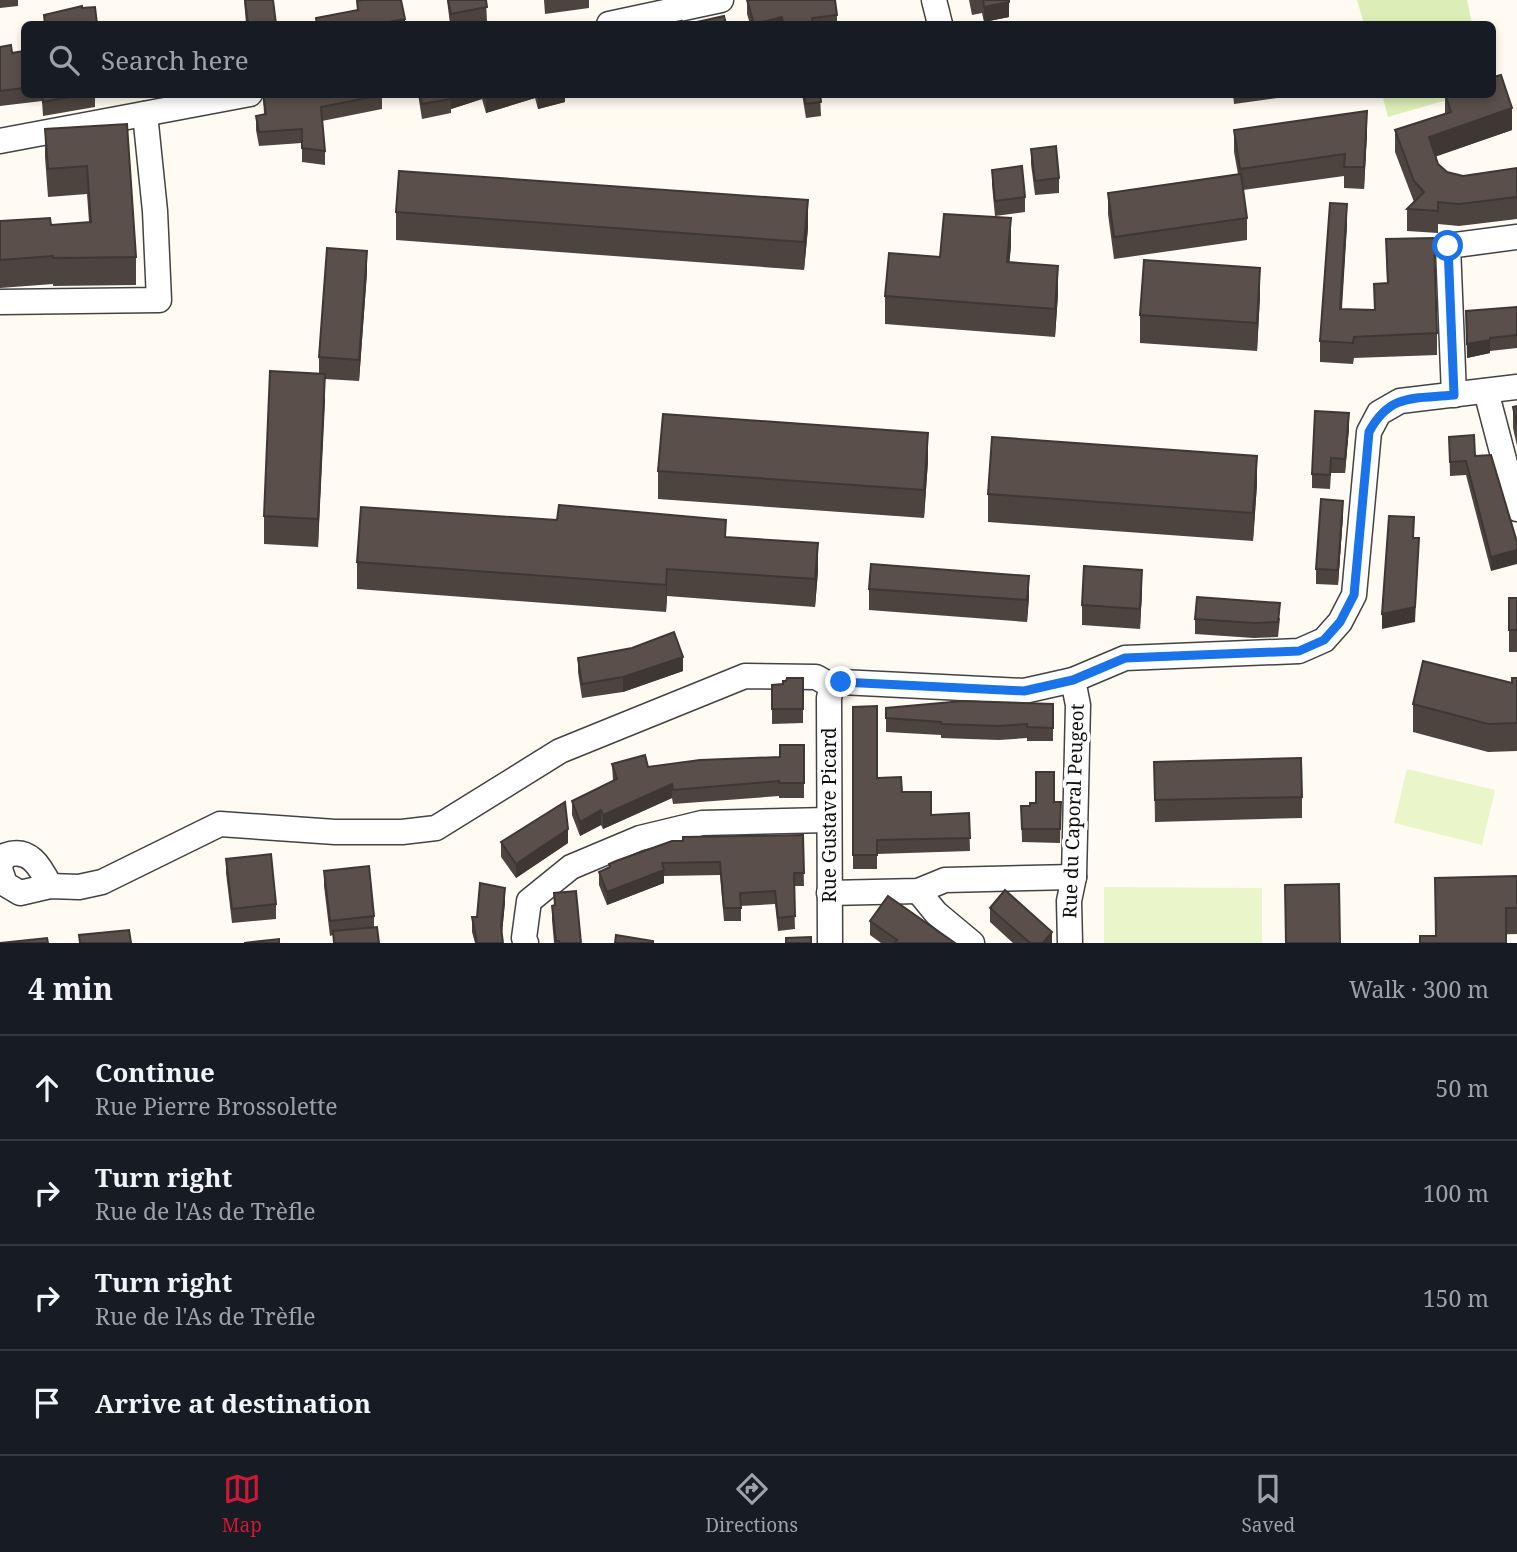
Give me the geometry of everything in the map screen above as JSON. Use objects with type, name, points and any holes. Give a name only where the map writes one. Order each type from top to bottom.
[{"type":"street","points":[[623,21],[721,0]]},
{"type":"street","points":[[934,0],[939,21]]},
{"type":"street","points":[[0,141],[229,98]]},
{"type":"street","points":[[0,302],[159,300],[155,211],[145,114]]},
{"type":"street","points":[[1454,395],[1448,246],[1517,237]]},
{"type":"street","points":[[0,867],[5,884],[20,893],[50,886],[79,887],[102,882],[220,824],[335,832],[402,832],[436,828],[560,751],[745,676],[816,677],[832,687],[841,682],[1024,691],[1073,680],[1125,658],[1299,651],[1324,640],[1340,622],[1354,595],[1369,432],[1379,413],[1400,401],[1517,387]]},
{"type":"street","points":[[1486,391],[1517,509]]},
{"type":"street","name":"Rue du Caporal Peugeot","points":[[1070,943],[1069,901],[1074,877],[1078,705],[1073,680]]},
{"type":"street","name":"Rue Gustave Picard","points":[[830,943],[828,820],[829,698],[832,687]]},
{"type":"street","points":[[526,943],[524,938],[529,901],[571,867],[640,838],[702,823],[828,820]]},
{"type":"street","points":[[829,893],[918,891],[944,880],[1074,877]]},
{"type":"street","points":[[918,891],[936,913],[972,943]]},
{"type":"green space","points":[[1357,0],[1467,0],[1471,21],[1363,21]]},
{"type":"green space","points":[[1383,98],[1454,98],[1388,117]]},
{"type":"green space","points":[[1407,769],[1495,790],[1482,845],[1394,823]]},
{"type":"green space","points":[[1104,887],[1262,888],[1262,943],[1104,943]]},
{"type":"building","points":[[245,0],[273,0],[276,21],[248,21]]},
{"type":"building","points":[[401,0],[405,19],[316,21],[316,18],[358,10],[357,1]]},
{"type":"building","points":[[448,0],[486,0],[487,7],[451,14]]},
{"type":"building","points":[[747,0],[835,0],[837,15],[812,18],[812,21],[783,21],[782,17],[753,21]]},
{"type":"building","points":[[983,0],[1009,0],[1009,2],[984,7]]},
{"type":"building","points":[[82,6],[95,7],[97,21],[45,21],[44,15]]},
{"type":"building","points":[[724,16],[725,21],[702,21]]},
{"type":"building","points":[[11,45],[12,53],[21,52],[21,88],[0,91],[0,47]]},
{"type":"building","points":[[1501,75],[1512,108],[1429,137],[1438,164],[1447,172],[1463,176],[1517,168],[1517,197],[1459,204],[1438,202],[1438,211],[1407,209],[1424,192],[1414,181],[1395,130],[1451,112],[1446,98],[1496,98],[1496,76]]},
{"type":"building","points":[[42,98],[64,98],[43,102]]},
{"type":"building","points":[[264,98],[367,98],[321,107],[325,151],[302,148],[302,129],[259,132],[256,116],[266,114]]},
{"type":"building","points":[[421,98],[451,99],[422,104]]},
{"type":"building","points":[[805,98],[820,98],[821,102],[806,104]]},
{"type":"building","points":[[1367,111],[1364,167],[1344,167],[1345,154],[1240,169],[1234,130]]},
{"type":"building","points":[[127,124],[136,257],[53,256],[0,260],[0,221],[50,218],[51,225],[91,222],[87,166],[48,169],[45,129]]},
{"type":"building","points":[[1056,146],[1059,178],[1035,181],[1031,149]]},
{"type":"building","points":[[1022,166],[1025,197],[995,201],[992,170]]},
{"type":"building","points":[[399,171],[808,200],[804,242],[396,212]]},
{"type":"building","points":[[1241,174],[1247,218],[1114,237],[1108,193]]},
{"type":"building","points":[[1330,203],[1347,204],[1340,309],[1375,310],[1374,284],[1388,283],[1386,239],[1434,238],[1437,333],[1354,337],[1353,343],[1320,341]]},
{"type":"building","points":[[944,214],[1011,218],[1007,262],[1058,266],[1055,309],[885,296],[889,253],[940,257]]},
{"type":"building","points":[[327,248],[367,251],[359,360],[319,357]]},
{"type":"building","points":[[1144,260],[1260,268],[1257,323],[1140,315]]},
{"type":"building","points":[[1517,307],[1517,335],[1467,344],[1466,311]]},
{"type":"building","points":[[270,371],[325,374],[318,519],[264,516]]},
{"type":"building","points":[[1517,406],[1517,426],[1513,407]]},
{"type":"building","points":[[1315,411],[1349,413],[1345,459],[1331,458],[1330,475],[1312,474]]},
{"type":"building","points":[[663,414],[928,433],[924,490],[658,471]]},
{"type":"building","points":[[1474,435],[1475,456],[1491,455],[1517,542],[1517,550],[1491,557],[1466,461],[1450,462],[1449,437]]},
{"type":"building","points":[[992,437],[1257,456],[1253,513],[988,494]]},
{"type":"building","points":[[1321,499],[1343,501],[1338,570],[1316,569]]},
{"type":"building","points":[[559,505],[726,520],[725,537],[818,543],[815,579],[667,569],[666,585],[357,562],[361,507],[557,520]]},
{"type":"building","points":[[1389,516],[1414,517],[1413,538],[1419,538],[1415,607],[1382,614]]},
{"type":"building","points":[[871,564],[1029,576],[1027,600],[869,589]]},
{"type":"building","points":[[1084,566],[1142,570],[1140,609],[1082,605]]},
{"type":"building","points":[[1197,597],[1280,603],[1278,622],[1195,619]]},
{"type":"building","points":[[1509,598],[1517,598],[1517,630],[1509,630]]},
{"type":"building","points":[[674,632],[683,657],[623,677],[582,684],[578,658],[632,648]]},
{"type":"building","points":[[1423,661],[1512,683],[1512,678],[1517,678],[1517,723],[1488,724],[1413,704]]},
{"type":"building","points":[[787,678],[803,678],[803,709],[772,709],[772,685],[783,684]]},
{"type":"building","points":[[963,701],[1053,704],[1053,728],[1027,727],[1027,724],[941,724],[886,718],[886,708]]},
{"type":"building","points":[[877,706],[877,778],[901,777],[902,792],[931,792],[931,815],[969,813],[970,838],[877,840],[877,855],[853,855],[853,707]]},
{"type":"building","points":[[780,745],[804,745],[804,783],[779,781],[673,790],[672,784],[603,815],[601,810],[580,822],[572,801],[617,779],[612,764],[645,755],[648,767],[700,760],[780,757]]},
{"type":"building","points":[[1301,758],[1302,797],[1155,800],[1154,762]]},
{"type":"building","points":[[1036,772],[1054,772],[1054,802],[1061,802],[1060,829],[1022,829],[1021,806],[1036,803]]},
{"type":"building","points":[[565,802],[568,829],[516,864],[501,842]]},
{"type":"building","points":[[803,835],[804,873],[794,873],[795,916],[778,918],[775,891],[740,893],[741,908],[724,908],[720,862],[662,863],[664,870],[607,892],[599,872],[616,861],[672,841],[683,841],[683,837]]},
{"type":"building","points":[[271,854],[276,904],[232,909],[226,859]]},
{"type":"building","points":[[369,866],[374,916],[330,921],[324,871]]},
{"type":"building","points":[[1517,876],[1517,908],[1506,908],[1506,943],[1420,943],[1420,936],[1436,936],[1435,878]]},
{"type":"building","points":[[480,883],[505,888],[501,927],[503,943],[477,943],[472,917],[477,917]]},
{"type":"building","points":[[1339,884],[1340,943],[1286,943],[1285,885]]},
{"type":"building","points":[[1005,890],[1052,932],[1043,943],[1030,943],[990,908]]},
{"type":"building","points":[[576,891],[581,943],[560,943],[556,941],[552,906],[555,905],[554,893]]},
{"type":"building","points":[[888,896],[955,943],[894,943],[897,940],[870,921]]},
{"type":"building","points":[[377,927],[379,943],[334,943],[333,931]]},
{"type":"building","points":[[129,930],[131,943],[80,943],[79,935]]},
{"type":"building","points":[[616,935],[653,941],[653,943],[615,943]]},
{"type":"building","points":[[811,937],[811,943],[786,943],[786,938]]},
{"type":"building","points":[[47,938],[48,943],[0,943]]},
{"type":"building","points":[[279,939],[279,943],[244,943]]},
{"type":"route","points":[[841,682],[1024,691],[1073,680],[1125,658],[1299,651],[1324,640],[1340,622],[1354,595],[1369,432],[1379,413],[1400,401],[1454,395],[1448,246]]}]
